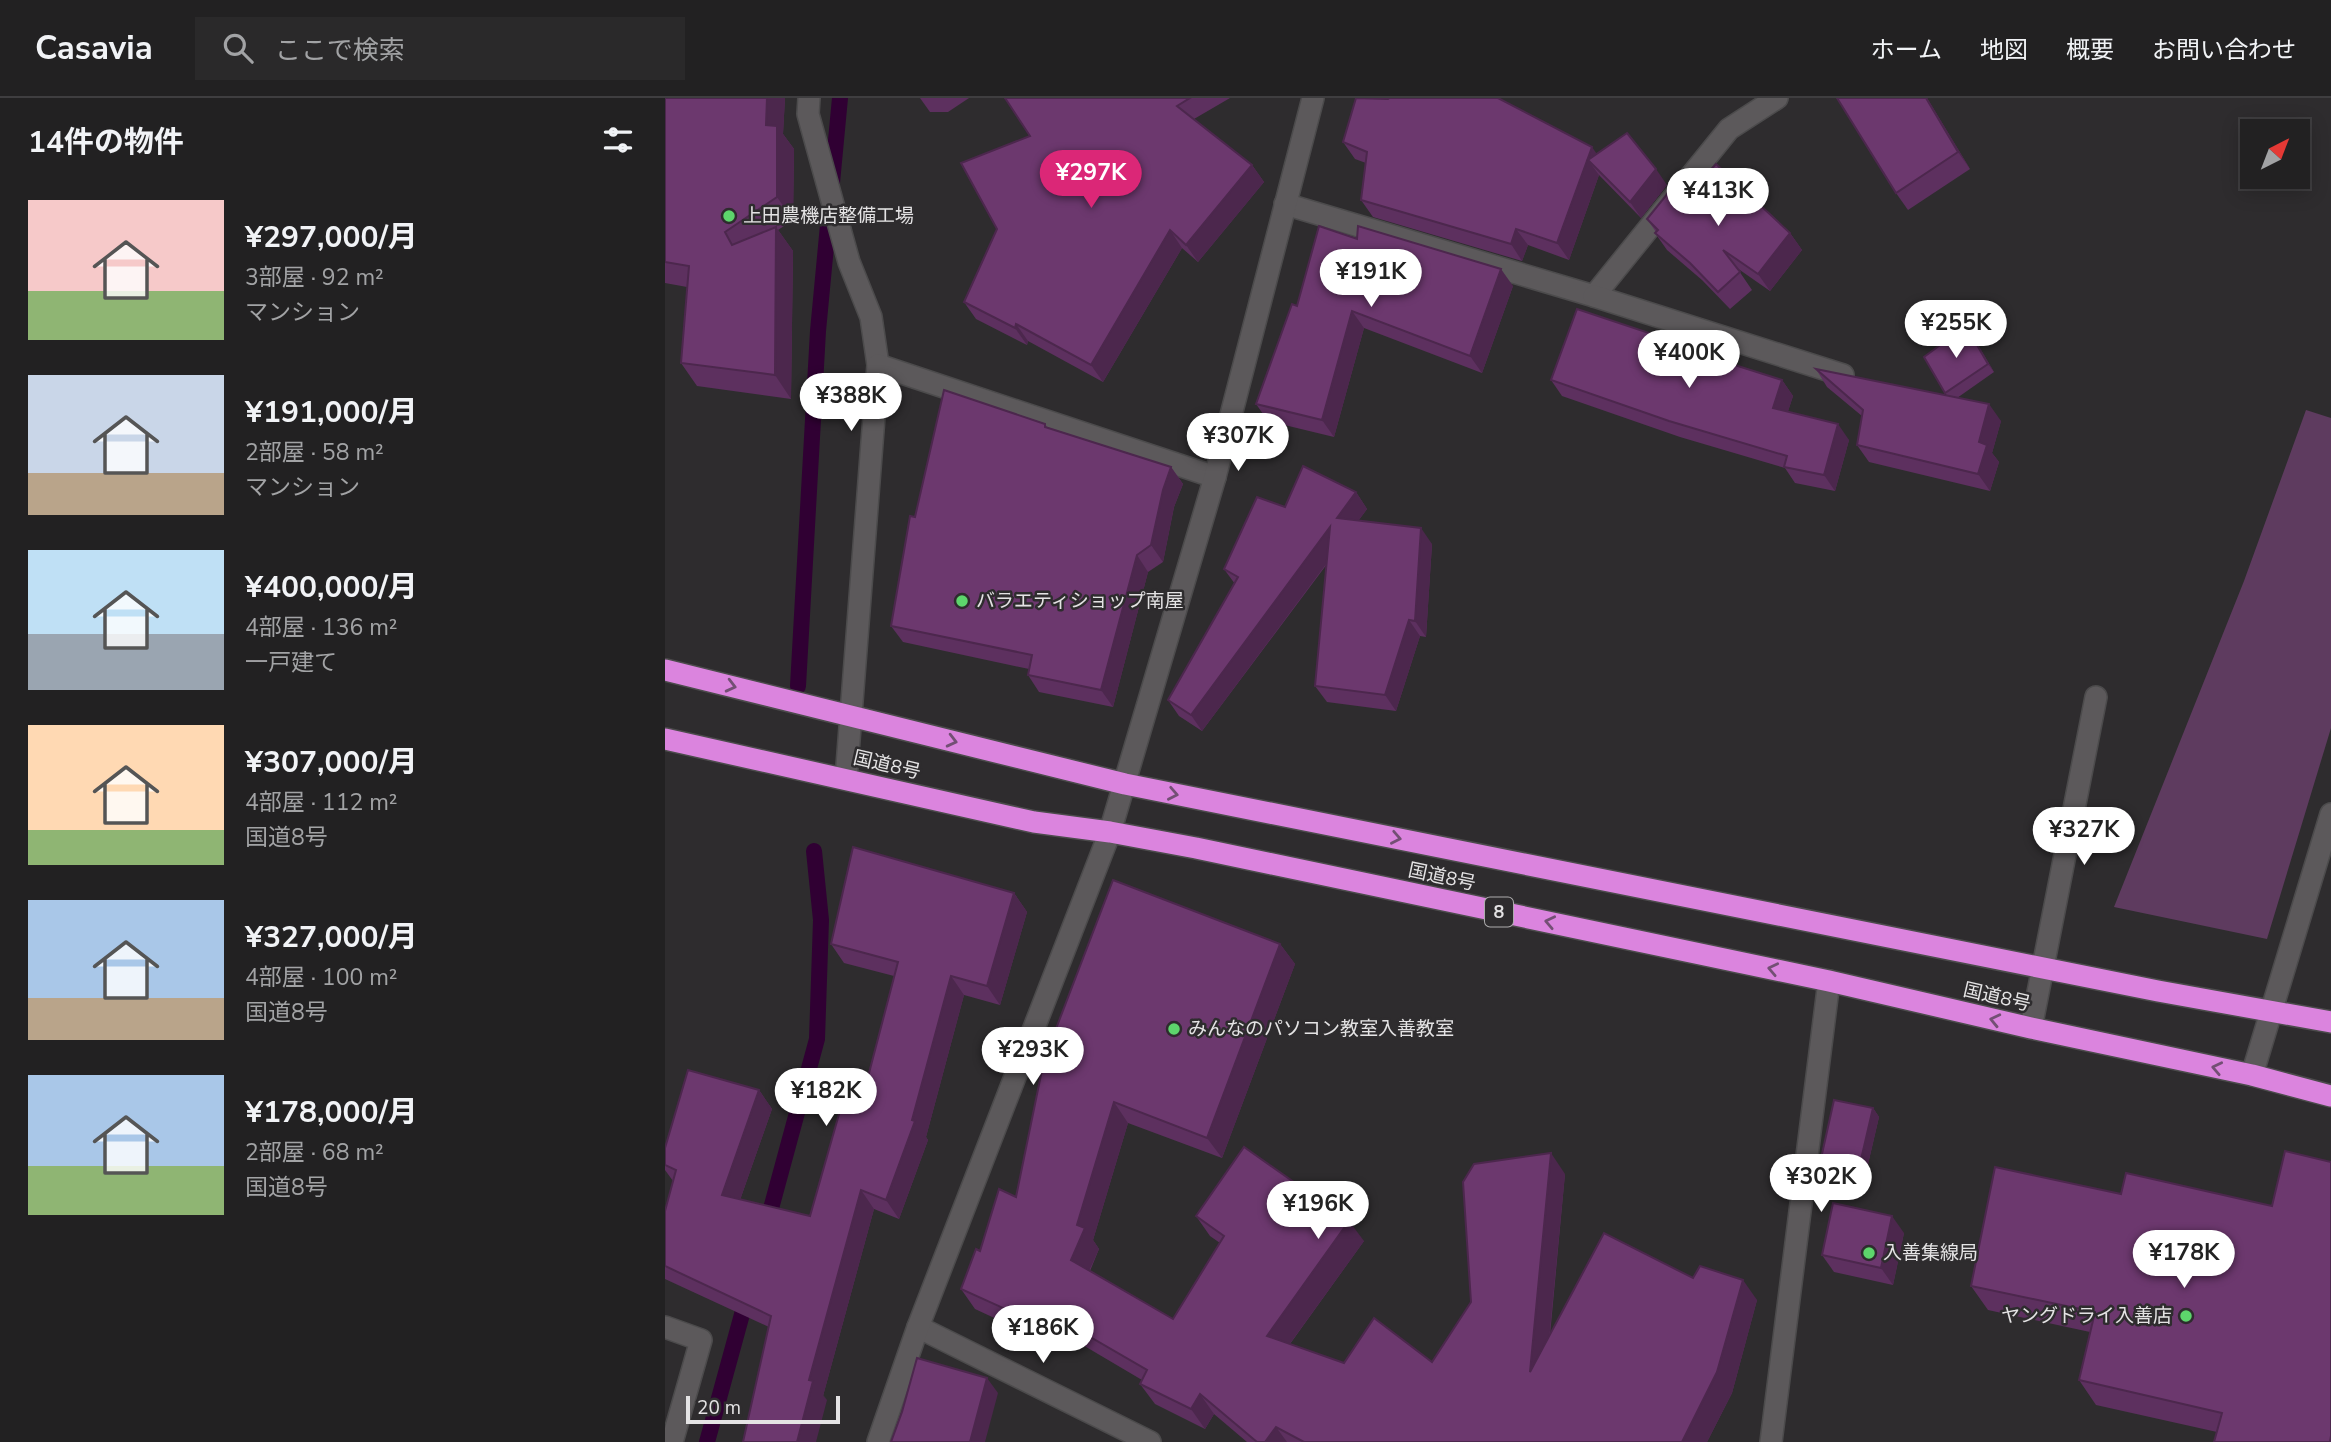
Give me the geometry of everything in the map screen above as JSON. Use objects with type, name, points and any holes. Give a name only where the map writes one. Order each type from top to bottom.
[{"type":"highway","name":"国道8号","points":[[665,670],[1125,784],[2144,988],[2331,1022]]},
{"type":"highway","name":"国道8号","points":[[665,739],[1034,822],[1110,832],[1829,981],[2252,1075],[2331,1096]]},
{"type":"street","points":[[809,98],[808,114],[846,248],[871,317],[878,365],[846,779]]},
{"type":"street","points":[[878,1442],[918,1326],[1110,832],[1215,477],[1313,98]]},
{"type":"street","points":[[1594,296],[1729,129],[1777,98]]},
{"type":"street","points":[[1285,204],[1594,296],[1843,375]]},
{"type":"street","points":[[878,365],[1215,477]]},
{"type":"street","points":[[2031,1028],[2096,696]]},
{"type":"street","points":[[2252,1075],[2331,814]]},
{"type":"street","points":[[1771,1442],[1829,981]]},
{"type":"street","points":[[918,1326],[1150,1442]]},
{"type":"street","points":[[665,1327],[701,1340],[672,1442]]},
{"type":"shaded area","points":[[2306,410],[2331,418],[2331,728],[2267,939],[2114,907],[2244,581]]},
{"type":"building","name":"上田農機店整備工場","points":[[665,98],[767,98],[766,125],[777,126],[777,197],[725,232],[732,245],[776,227],[775,375],[681,363],[689,266],[665,262]]},
{"type":"building","points":[[1005,98],[1190,98],[1177,106],[1252,165],[1186,245],[1170,230],[1091,365],[1016,324],[1015,328],[964,302],[997,229],[961,163],[1030,136]]},
{"type":"building","points":[[1356,98],[1498,98],[1592,147],[1557,243],[1516,229],[1511,244],[1361,200],[1367,152],[1343,142]]},
{"type":"building","points":[[1837,98],[1926,98],[1958,152],[1896,193]]},
{"type":"building","points":[[1627,133],[1656,169],[1630,202],[1588,160]]},
{"type":"building","points":[[1716,164],[1790,233],[1758,274],[1723,250],[1740,272],[1718,292],[1655,233],[1658,230],[1647,219],[1672,188],[1683,201]]},
{"type":"building","points":[[1319,226],[1357,239],[1358,226],[1501,269],[1470,356],[1352,311],[1322,420],[1256,404],[1292,304],[1297,306]]},
{"type":"building","points":[[1577,309],[1664,338],[1662,342],[1782,380],[1773,408],[1838,424],[1824,475],[1784,467],[1787,456],[1669,421],[1551,380]]},
{"type":"building","points":[[1966,326],[1988,364],[1945,393],[1924,357]]},
{"type":"building","points":[[1816,369],[1989,404],[1979,442],[1987,445],[1978,474],[1857,445],[1863,410]]},
{"type":"building","points":[[944,390],[1045,424],[1045,427],[1171,467],[1151,545],[1137,555],[1101,690],[1028,675],[1032,655],[891,626],[910,516],[915,517]]},
{"type":"building","points":[[1303,466],[1356,492],[1337,518],[1421,528],[1415,621],[1409,620],[1385,695],[1315,686],[1330,527],[1191,715],[1168,700],[1238,577],[1224,569],[1257,497],[1285,507]]},
{"type":"building","points":[[853,847],[1014,893],[987,986],[951,976],[912,1120],[915,1121],[886,1200],[861,1190],[809,1380],[813,1381],[797,1442],[743,1442],[771,1316],[665,1266],[665,1211],[676,1170],[665,1165],[665,1148],[688,1070],[759,1090],[722,1195],[810,1216],[845,1093],[862,1100],[898,962],[831,944]]},
{"type":"building","points":[[1113,880],[1280,944],[1207,1138],[1114,1102],[1077,1225],[1085,1228],[1071,1260],[1173,1319],[1224,1236],[1196,1216],[1244,1147],[1349,1221],[1267,1336],[1344,1363],[1374,1318],[1432,1362],[1471,1302],[1463,1182],[1474,1164],[1551,1153],[1530,1372],[1604,1233],[1693,1278],[1700,1266],[1743,1280],[1717,1372],[1682,1442],[1304,1442],[1276,1427],[1265,1442],[1257,1442],[1200,1394],[1191,1409],[1140,1384],[1147,1370],[1040,1308],[1034,1322],[961,1289],[976,1249],[980,1251],[999,1189],[1016,1197],[1044,1060]]},
{"type":"building","points":[[1834,1100],[1873,1108],[1856,1181],[1818,1172]]},
{"type":"building","points":[[2285,1151],[2331,1162],[2330,1442],[2214,1442],[2222,1413],[2079,1380],[2095,1312],[1971,1286],[1995,1167],[2121,1194],[2126,1173],[2272,1206]]},
{"type":"building","points":[[1833,1203],[1892,1216],[1881,1268],[1822,1255]]},
{"type":"building","points":[[917,1358],[987,1378],[970,1442],[891,1442]]},
{"type":"waterway","points":[[798,686],[818,331],[840,98]]},
{"type":"waterway","points":[[766,1227],[817,1039],[821,920],[814,851]]},
{"type":"waterway","points":[[707,1442],[747,1296]]},
{"type":"place","name":"上田農機店整備工場","points":[[729,216]]},
{"type":"place","name":"バラエティショップ南屋","points":[[962,601]]},
{"type":"place","name":"みんなのパソコン教室入善教室","points":[[1174,1029]]},
{"type":"place","name":"入善集線局","points":[[1869,1253]]},
{"type":"place","name":"ヤングドライ入善店","points":[[2186,1316]]}]
